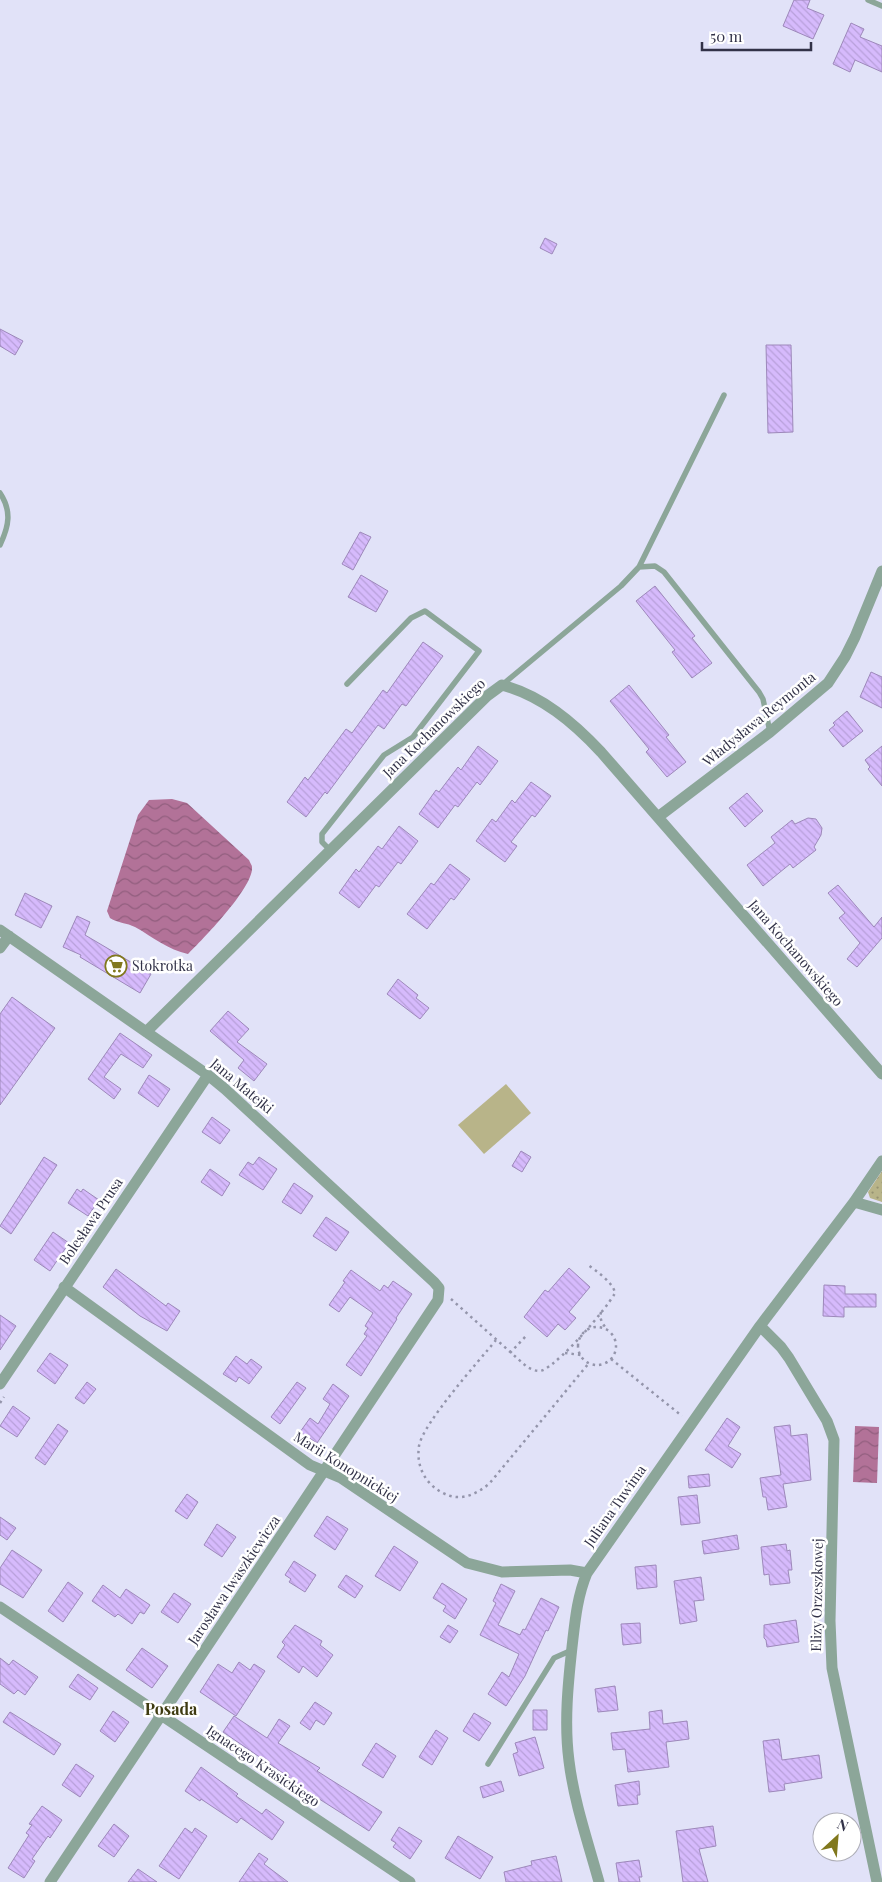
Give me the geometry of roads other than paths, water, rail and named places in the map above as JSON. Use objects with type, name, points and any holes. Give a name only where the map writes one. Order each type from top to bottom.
[{"type":"street","name":"Władysława Reymonta","points":[[658,817],[770,732],[820,691],[835,673],[855,637],[882,571]]},
{"type":"street","name":"Jana Kochanowskiego","points":[[146,1032],[487,696],[502,685],[534,698],[576,726],[882,1074]]},
{"type":"street","name":"Jana Matejki","points":[[4,933],[208,1075],[243,1105],[434,1282],[439,1290]]},
{"type":"street","points":[[0,948],[4,933]]},
{"type":"street","name":"Bolesława Prusa","points":[[0,1384],[208,1075]]},
{"type":"street","name":"Juliana Tuwima","points":[[599,1882],[583,1826],[568,1760],[567,1718],[572,1650],[580,1590],[587,1573],[760,1326],[854,1202],[882,1161]]},
{"type":"street","points":[[854,1202],[882,1210]]},
{"type":"street","name":"Marii Konopnickiej","points":[[64,1287],[310,1465],[341,1478],[467,1563],[502,1572],[570,1570],[587,1573]]},
{"type":"street","name":"Jarosława Iwaszkiewicza","points":[[54,1881],[161,1716],[438,1300],[439,1290]]},
{"type":"street","name":"Elizy Orzeszkowej","points":[[760,1326],[789,1358],[827,1421],[834,1440],[830,1621],[832,1668],[877,1882]]},
{"type":"street","name":"Ignacego Krasickiego","points":[[0,1607],[410,1882]]},
{"type":"lane","points":[[868,0],[882,6]]},
{"type":"lane","points":[[502,685],[621,586],[639,567],[724,395]]},
{"type":"lane","points":[[0,492],[5,500],[9,516],[6,532],[0,545]]},
{"type":"lane","points":[[639,567],[654,566],[664,572],[676,587],[759,692],[763,699],[770,732]]},
{"type":"lane","points":[[330,850],[322,842],[322,834],[384,755],[413,737],[479,651],[424,611],[411,618],[347,684]]},
{"type":"lane","points":[[488,1764],[554,1658],[572,1650]]},
{"type":"water","points":[[172,799],[187,803],[249,860],[252,867],[245,887],[236,900],[215,926],[188,954],[167,946],[135,927],[113,920],[107,911],[138,815],[149,800]]},
{"type":"water","points":[[855,1426],[879,1427],[877,1483],[853,1482]]},
{"type":"place","name":"Stokrotka","points":[[116,966]]},
{"type":"district","name":"Posada","points":[[171,1709]]}]
